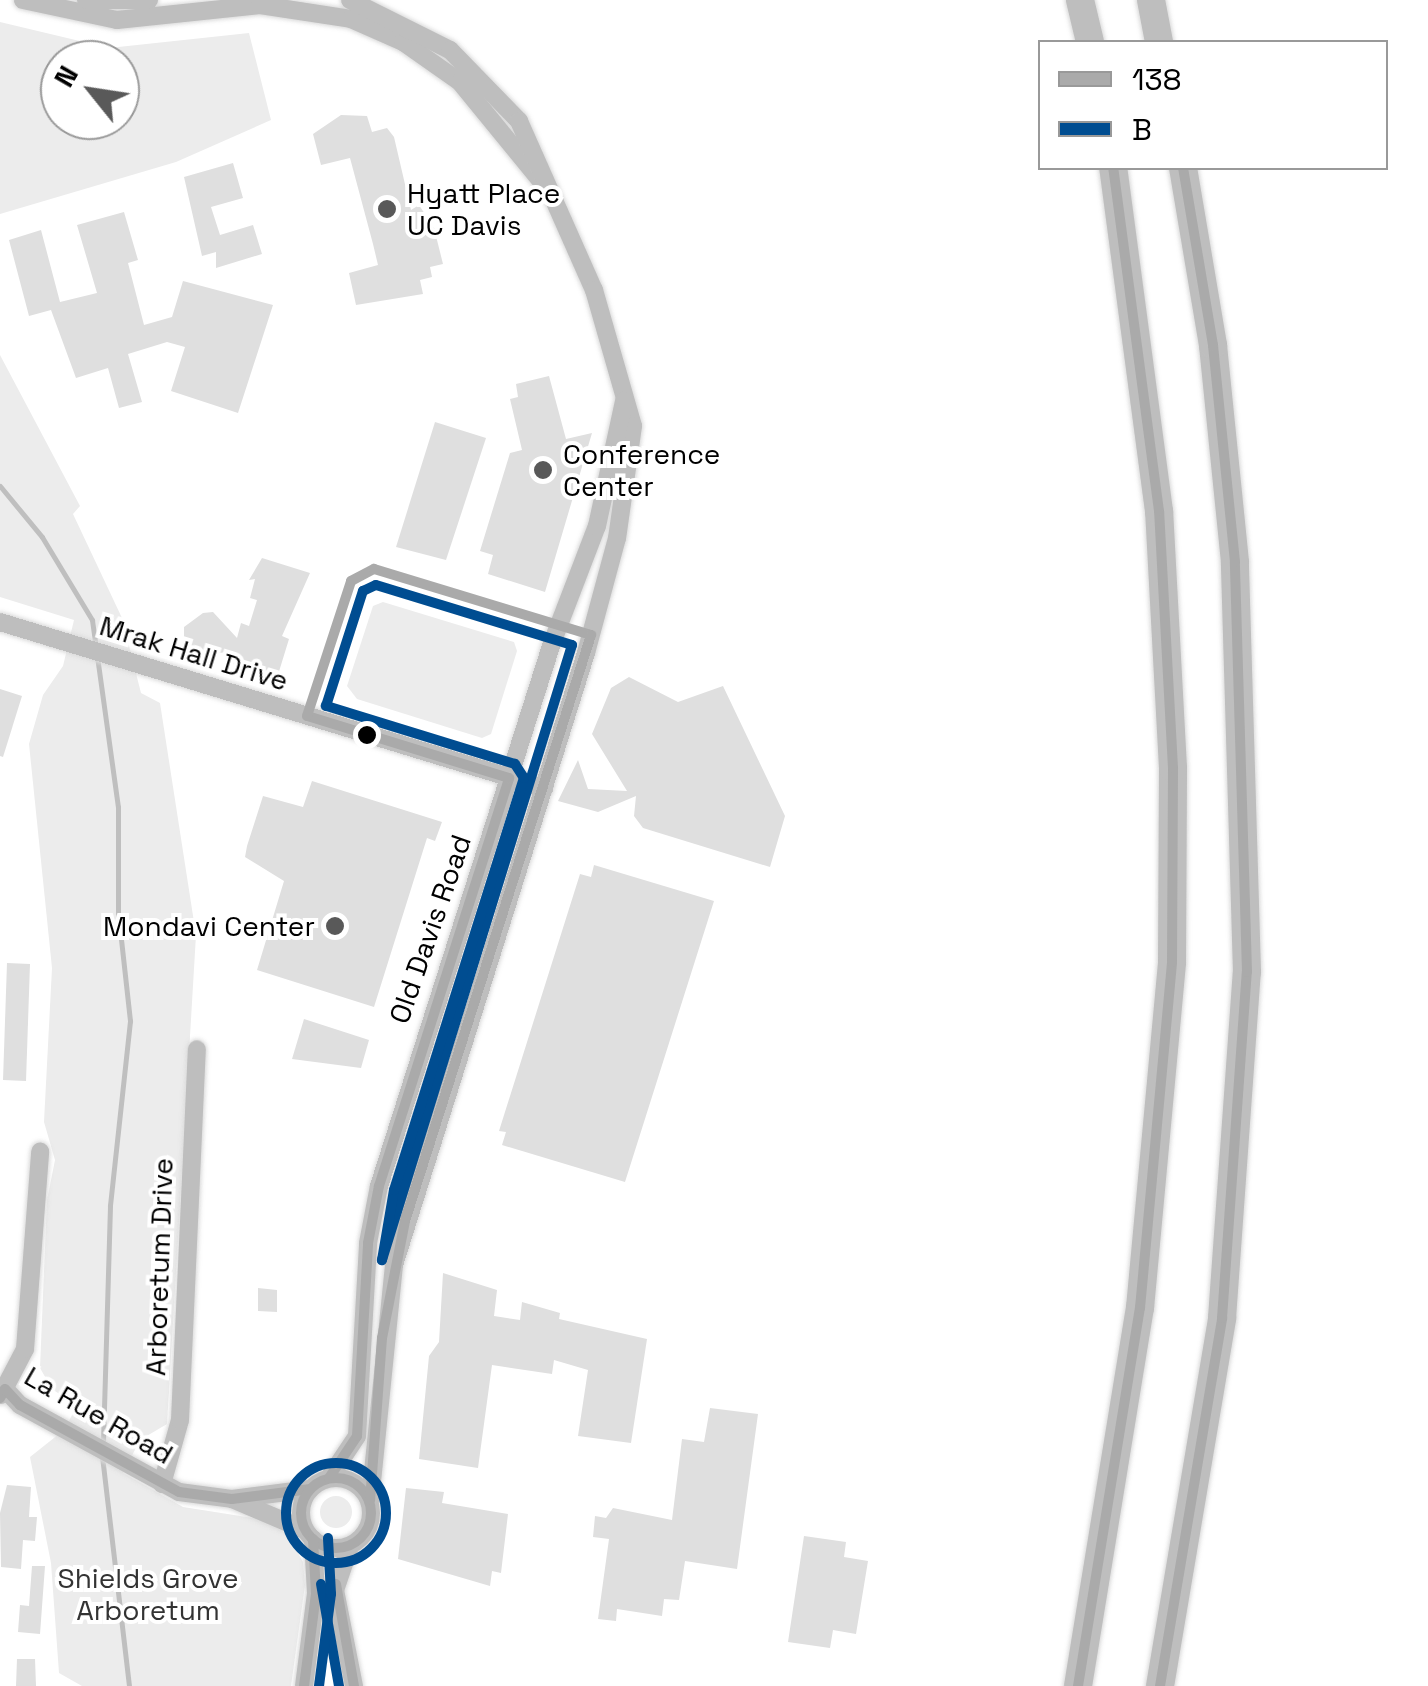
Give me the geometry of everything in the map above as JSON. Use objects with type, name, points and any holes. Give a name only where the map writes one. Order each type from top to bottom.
[{"type":"highway","points":[[1080,0],[1090,40]]},
{"type":"highway","points":[[1150,0],[1160,40]]},
{"type":"highway","points":[[1078,1686],[1124,1435],[1154,1179],[1172,962],[1171,714],[1152,436],[1113,170]]},
{"type":"highway","points":[[1160,1686],[1182,1578],[1222,1318],[1247,972],[1242,695],[1228,465],[1183,170]]},
{"type":"street","name":"Old Davis Road","points":[[23,0],[117,20],[260,5],[352,19],[403,42],[460,82],[547,188]]},
{"type":"street","points":[[86,0],[148,0]]},
{"type":"street","name":"Old Davis Road","points":[[350,0],[427,34],[476,72],[528,136],[610,333],[632,442],[616,538],[544,788],[401,1235],[382,1338],[370,1500]]},
{"type":"street","name":"Old Davis Road","points":[[328,1478],[357,1436],[368,1243],[379,1186],[509,778],[597,526],[624,401]]},
{"type":"street","name":"Mrak Hall Drive","points":[[0,622],[544,788]]},
{"type":"street","name":"Arboretum Drive","points":[[162,1484],[180,1420],[196,1049]]},
{"type":"street","points":[[2,1393],[24,1350],[40,1152]]},
{"type":"street","name":"La Rue Road","points":[[2,1393],[140,1476],[232,1500],[309,1534]]},
{"type":"street","points":[[304,1686],[316,1593],[309,1534],[301,1508],[310,1488],[328,1478],[358,1484],[370,1500],[371,1522],[350,1546],[335,1590],[354,1686]]},
{"type":"street","name":"La Rue Road","points":[[232,1500],[310,1488]]},
{"type":"street","points":[[309,1534],[330,1548],[350,1546]]},
{"type":"green space","points":[[0,22],[75,40],[40,40],[40,140],[140,140],[140,45],[249,33],[271,120],[176,162],[0,214]]},
{"type":"green space","name":"Shields Grove Arboretum","points":[[0,355],[80,506],[73,514],[122,618],[141,693],[160,703],[196,935],[167,1424],[140,1440],[123,1473],[183,1507],[259,1519],[287,1533],[303,1562],[305,1585],[291,1686],[82,1686],[59,1673],[51,1563],[30,1457],[64,1430],[77,1406],[52,1389],[40,1368],[47,1200],[55,1160],[44,1122],[52,968],[29,744],[43,695],[63,666],[74,620],[0,597]]},
{"type":"green space","points":[[383,602],[514,642],[517,651],[491,734],[482,738],[357,699],[347,686],[373,606]]},
{"type":"green space","points":[[336,1496],[347,1501],[352,1512],[347,1523],[336,1528],[325,1523],[320,1512],[325,1501]]},
{"type":"building","name":"Hyatt Place UC Davis","points":[[341,115],[367,116],[372,132],[387,128],[394,137],[411,210],[419,205],[434,228],[443,264],[430,267],[432,277],[420,280],[423,294],[356,305],[349,273],[378,265],[373,244],[350,158],[321,165],[313,134]]},
{"type":"building","points":[[233,163],[243,198],[211,207],[220,235],[253,225],[262,254],[216,268],[216,252],[202,256],[184,177]]},
{"type":"building","points":[[124,212],[138,260],[128,263],[144,325],[172,317],[183,281],[273,305],[238,413],[171,391],[185,347],[167,342],[128,354],[142,402],[119,408],[108,368],[76,378],[51,310],[29,316],[9,240],[41,230],[60,302],[97,293],[77,225]]},
{"type":"building","name":"Conference Center","points":[[549,376],[566,439],[592,433],[545,592],[488,574],[493,555],[480,551],[510,453],[522,450],[510,399],[518,397],[516,384]]},
{"type":"building","points":[[435,422],[486,438],[446,560],[396,547]]},
{"type":"building","points":[[262,558],[310,573],[282,636],[289,639],[277,678],[229,663],[233,651],[200,656],[184,637],[184,627],[203,613],[213,612],[237,638],[241,623],[249,626],[257,600],[250,598],[255,579],[249,580]]},
{"type":"building","points":[[629,677],[678,702],[723,686],[785,816],[770,867],[643,828],[634,816],[636,796],[598,812],[558,801],[578,760],[588,789],[627,791],[592,734],[611,688]]},
{"type":"building","points":[[0,689],[22,696],[3,757],[0,756]]},
{"type":"building","name":"Mondavi Center","points":[[312,781],[442,822],[435,841],[427,838],[374,1007],[257,970],[284,881],[245,857],[247,846],[263,796],[303,807]]},
{"type":"building","points":[[594,865],[714,901],[625,1182],[502,1145],[506,1132],[499,1131],[580,874],[591,877]]},
{"type":"building","points":[[7,963],[30,964],[26,1081],[3,1080]]},
{"type":"building","points":[[304,1019],[369,1040],[361,1068],[292,1059]]},
{"type":"building","points":[[443,1273],[497,1290],[494,1316],[520,1320],[522,1302],[560,1313],[559,1319],[647,1339],[631,1443],[578,1436],[588,1370],[554,1360],[552,1374],[492,1365],[478,1468],[419,1459],[429,1356],[439,1342]]},
{"type":"building","points":[[258,1288],[277,1290],[277,1312],[258,1311]]},
{"type":"building","points":[[710,1408],[758,1414],[737,1569],[685,1561],[679,1600],[664,1599],[662,1616],[617,1609],[616,1621],[598,1619],[609,1539],[593,1537],[595,1516],[606,1518],[613,1508],[672,1520],[682,1439],[704,1442]]},
{"type":"building","points":[[7,1485],[31,1487],[29,1517],[37,1517],[35,1541],[23,1540],[21,1569],[1,1567],[0,1513]]},
{"type":"building","points":[[406,1488],[444,1492],[442,1503],[508,1514],[501,1573],[492,1571],[490,1586],[398,1559]]},
{"type":"building","points":[[804,1536],[846,1542],[844,1557],[868,1561],[856,1634],[833,1630],[830,1648],[788,1642]]},
{"type":"building","points":[[32,1566],[45,1566],[40,1634],[18,1632],[20,1605],[29,1606]]},
{"type":"building","points":[[17,1659],[35,1659],[36,1686],[16,1686]]},
{"type":"waterway","points":[[0,486],[42,537],[92,620],[118,807],[118,912],[130,1021],[110,1206],[103,1445]]},
{"type":"waterway","points":[[102,1456],[129,1686]]},
{"type":"transit line","name":"138","points":[[1078,1686],[1140,1308],[1172,962],[1173,768],[1159,511],[1113,170]]},
{"type":"transit line","name":"138","points":[[1160,1686],[1222,1318],[1247,972],[1235,562],[1213,345],[1183,170]]},
{"type":"transit line","name":"138","points":[[329,1478],[357,1436],[368,1243],[379,1186],[509,778],[307,716],[351,581],[374,569],[591,635],[405,1221],[382,1338],[370,1500]]},
{"type":"transit line","name":"B","points":[[376,585],[572,645],[382,1260],[394,1190],[524,778],[515,764],[326,706],[363,591],[376,585]]},
{"type":"transit line","name":"138","points":[[0,1398],[5,1389],[20,1405],[179,1492],[232,1499],[310,1489]]},
{"type":"transit line","name":"B","points":[[336,1463],[355,1466],[372,1477],[383,1494],[386,1513],[383,1532],[372,1549],[355,1560],[336,1563],[317,1560],[300,1549],[289,1532],[286,1513],[289,1494],[300,1477],[317,1466],[336,1463]]},
{"type":"transit line","name":"138","points":[[336,1478],[350,1480],[361,1488],[369,1499],[371,1513],[369,1527],[361,1538],[350,1546],[336,1548],[322,1546],[311,1538],[303,1527],[301,1513],[303,1499],[311,1488],[322,1480],[336,1478]]},
{"type":"transit line","name":"B","points":[[319,1686],[331,1594],[328,1538]]},
{"type":"transit line","name":"138","points":[[304,1686],[316,1593],[313,1539]]},
{"type":"transit line","name":"B","points":[[321,1584],[339,1686]]},
{"type":"transit line","name":"138","points":[[336,1584],[354,1686]]},
{"type":"place","name":"Hyatt Place UC Davis","points":[[387,209]]},
{"type":"place","name":"Conference Center","points":[[543,470]]},
{"type":"place","name":"Mondavi Center","points":[[335,926]]}]
